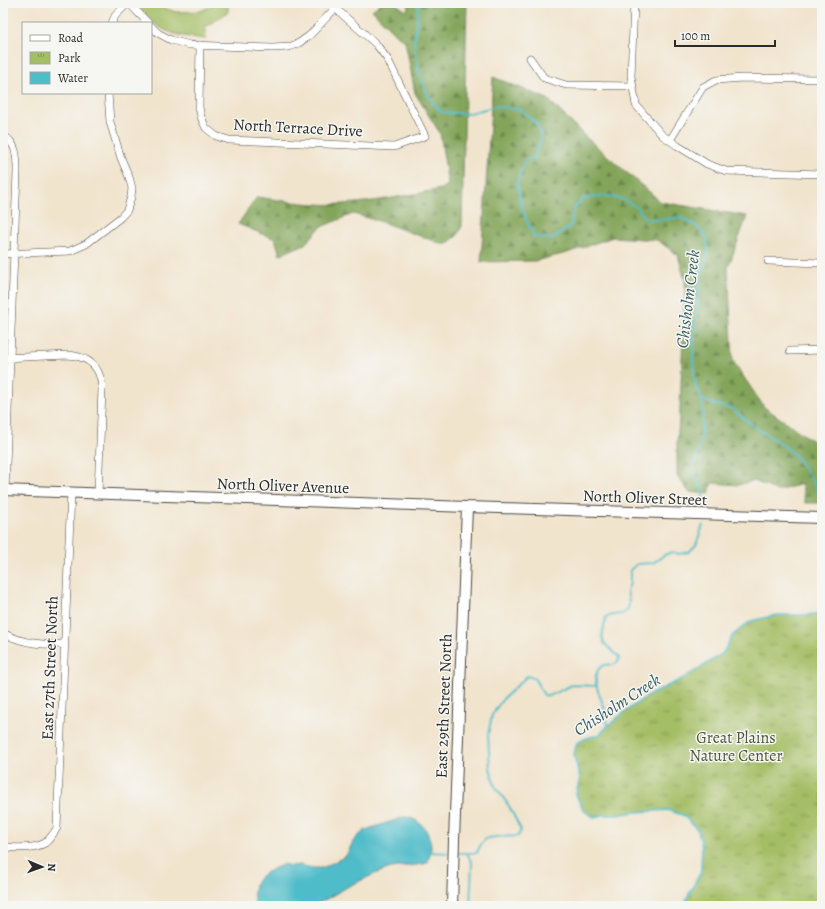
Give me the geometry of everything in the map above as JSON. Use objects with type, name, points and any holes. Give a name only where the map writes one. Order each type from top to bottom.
[{"type":"main road","points":[[4,490],[98,494]]},
{"type":"main road","name":"North Oliver Avenue","points":[[98,494],[467,507]]},
{"type":"main road","name":"North Oliver Street","points":[[467,507],[822,518]]},
{"type":"main road","name":"East 29th Street North","points":[[452,906],[467,507]]},
{"type":"street","points":[[112,22],[115,16],[128,3],[147,22]]},
{"type":"street","points":[[634,3],[631,76],[636,105],[662,135],[707,164],[726,171],[822,174]]},
{"type":"street","points":[[152,27],[158,33],[171,40],[190,45],[273,48],[289,47],[299,43],[310,35],[337,6]]},
{"type":"street","name":"North Terrace Drive","points":[[200,45],[198,107],[206,128],[216,136],[229,140],[394,147],[425,136],[388,60],[376,44],[337,6]]},
{"type":"street","points":[[530,58],[544,78],[566,85],[632,86]]},
{"type":"street","points":[[670,140],[703,87],[716,80],[742,78],[822,79]]},
{"type":"street","points":[[3,254],[70,251],[86,244],[121,217],[127,210],[132,188],[110,122],[108,94]]},
{"type":"street","points":[[3,136],[6,137],[16,150],[17,158],[14,254],[6,358],[4,490]]},
{"type":"street","points":[[768,261],[822,263]]},
{"type":"street","points":[[790,350],[822,350]]},
{"type":"street","points":[[6,358],[68,355],[87,359],[95,367],[100,377],[102,390],[98,494]]},
{"type":"street","name":"East 27th Street North","points":[[3,847],[33,847],[48,840],[58,828],[71,493]]},
{"type":"street","points":[[3,633],[12,638],[28,643],[65,644]]},
{"type":"green space","points":[[136,3],[155,3],[158,6],[176,12],[201,11],[217,3],[228,3],[228,12],[205,27],[206,39],[171,33],[165,30],[153,22]]},
{"type":"green space","points":[[381,3],[395,3],[406,11],[410,3],[467,3],[462,226],[457,236],[445,245],[376,220],[353,214],[321,227],[305,244],[280,255],[275,239],[238,224],[257,197],[311,204],[343,204],[368,202],[405,196],[441,189],[448,185],[440,133],[415,93],[405,41],[394,33],[372,10]]},
{"type":"green space","points":[[493,77],[548,99],[589,140],[661,202],[747,216],[728,268],[733,361],[764,407],[820,446],[822,449],[822,503],[805,503],[802,484],[777,491],[754,481],[738,485],[712,483],[709,494],[689,492],[677,476],[677,442],[680,408],[685,281],[678,255],[657,240],[613,237],[567,253],[535,261],[481,262]]},
{"type":"green space","name":"Great Plains Nature Center","points":[[822,613],[822,906],[684,906],[701,872],[702,847],[698,830],[683,815],[668,810],[602,815],[594,817],[583,810],[576,794],[580,778],[574,755],[577,743],[587,738],[599,735],[625,712],[646,697],[678,681],[723,653],[733,635],[751,621],[777,615],[807,615]]},
{"type":"water","points":[[405,817],[415,820],[426,830],[431,846],[428,862],[424,864],[391,868],[377,873],[349,886],[314,906],[256,906],[254,895],[256,882],[265,873],[284,864],[290,866],[300,865],[313,868],[322,868],[346,856],[354,840],[365,830]]},
{"type":"waterway","points":[[419,3],[414,43],[419,73],[428,96],[441,112],[466,114],[497,106],[521,110],[537,124],[541,137],[534,159],[525,160],[517,182],[522,209],[534,237],[552,239],[570,227],[574,208],[584,198],[609,196],[624,200],[638,208],[645,218],[662,220],[679,217],[700,229],[707,238],[708,253],[701,274],[694,335],[693,360],[696,388],[702,399],[711,404],[733,409],[756,428],[783,445],[795,455],[816,486],[822,503]]},
{"type":"waterway","points":[[702,400],[703,412],[701,444],[693,469],[703,492],[703,501]]},
{"type":"waterway","points":[[608,726],[605,710],[596,685],[596,674],[603,666],[613,665],[618,662],[619,657],[604,643],[602,636],[606,617],[622,614],[628,610],[629,601],[627,591],[630,583],[630,570],[637,564],[653,563],[664,555],[672,552],[679,554],[689,552],[696,545],[703,525]]},
{"type":"waterway","name":"Chisholm Creek","points":[[684,906],[701,872],[702,847],[698,830],[683,815],[668,810],[602,815],[594,817],[583,810],[576,794],[580,778],[574,755],[577,743],[587,738],[599,735],[625,712],[646,697],[678,681],[723,653],[733,635],[751,621],[777,615],[807,615],[822,613]]},
{"type":"waterway","points":[[456,853],[477,853],[481,843],[484,840],[496,837],[518,836],[521,830],[509,806],[495,786],[490,768],[488,735],[492,715],[502,700],[527,676],[534,678],[544,695],[549,696],[572,685],[597,686]]},
{"type":"waterway","points":[[428,852],[450,853]]},
{"type":"waterway","points":[[467,853],[472,863],[470,906]]}]
